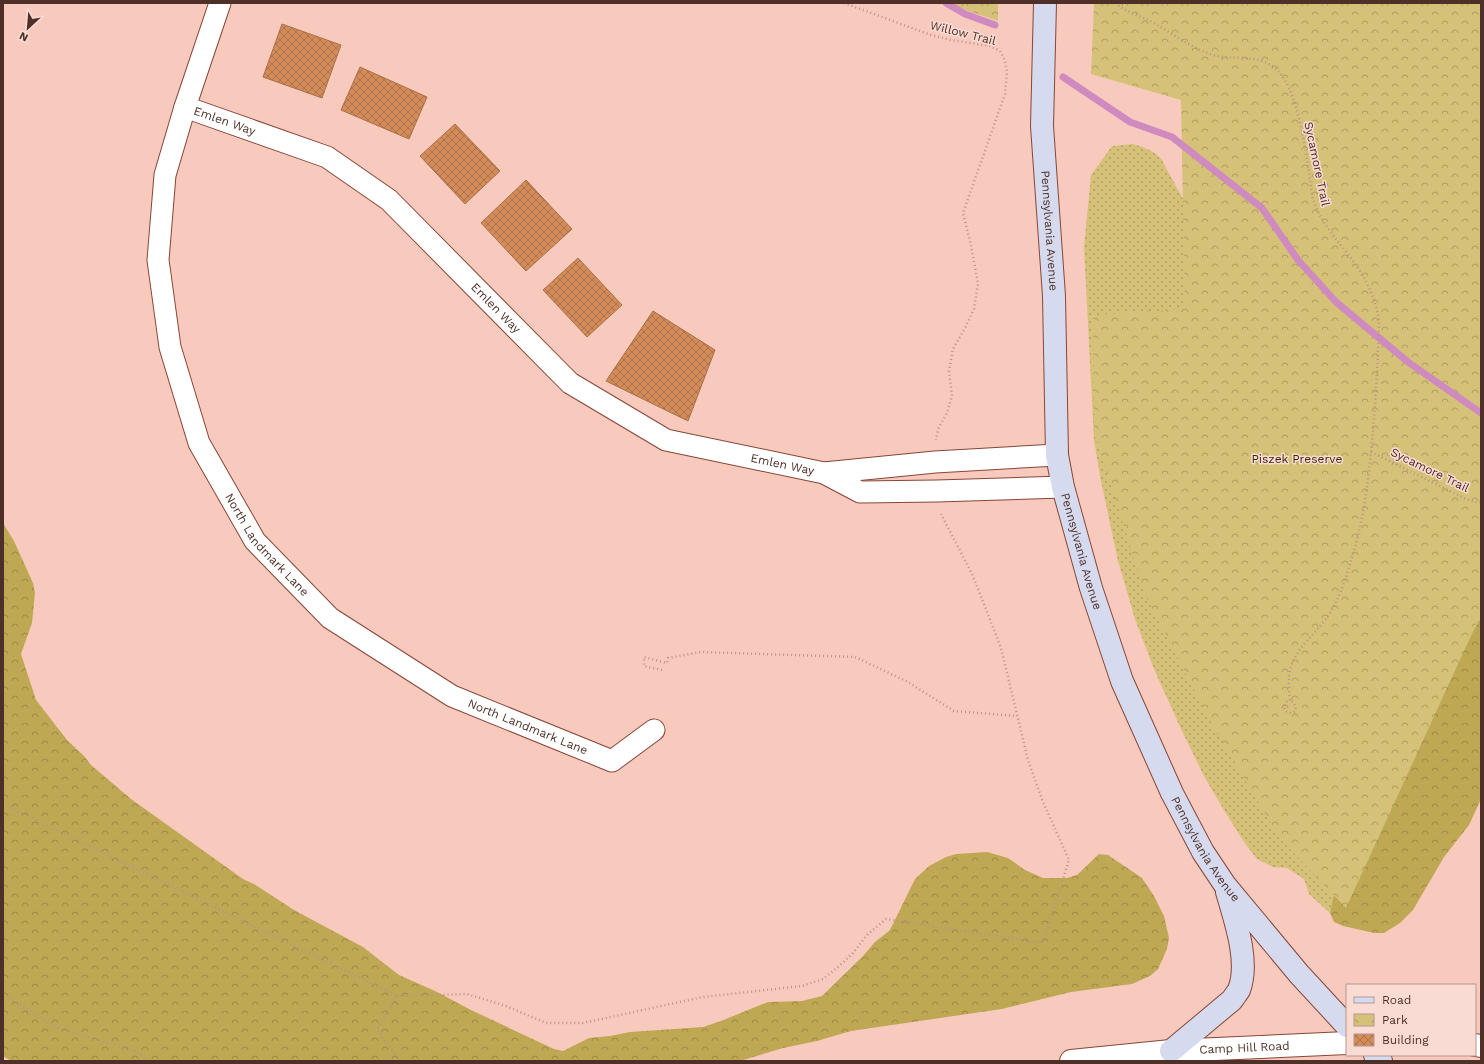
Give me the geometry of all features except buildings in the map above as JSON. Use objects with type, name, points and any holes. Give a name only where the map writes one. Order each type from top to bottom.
[{"type":"main road","name":"Pennsylvania Avenue","points":[[1045,3],[1042,126],[1054,296],[1057,456],[1063,488],[1091,588],[1122,681],[1172,793],[1203,852],[1226,886],[1299,974],[1346,1025]]},
{"type":"main road","points":[[1171,1051],[1232,1000],[1239,990],[1242,973],[1242,947],[1226,886]]},
{"type":"street","points":[[185,107],[220,3]]},
{"type":"street","name":"Emlen Way","points":[[185,107],[327,157],[389,200],[570,383],[666,440],[824,473],[860,492],[1063,488]]},
{"type":"street","name":"North Landmark Lane","points":[[185,107],[165,175],[158,260],[170,347],[199,443],[255,541],[330,618],[452,696],[612,761],[654,730]]},
{"type":"street","name":"Emlen Way","points":[[824,473],[935,462],[1057,456]]},
{"type":"street","name":"Camp Hill Road","points":[[1071,1061],[1171,1051],[1346,1043]]},
{"type":"path","name":"Willow Trail","points":[[844,3],[931,35],[990,46],[1000,51],[1005,60],[1007,72],[1005,94],[963,214],[978,283],[974,309],[953,349],[949,371],[952,396],[947,413],[938,429],[934,452],[935,462]]},
{"type":"path","name":"Sycamore Trail","points":[[1115,3],[1124,10],[1152,22],[1202,51],[1216,56],[1255,58],[1266,62],[1275,68],[1286,80],[1298,115],[1313,201],[1321,220],[1360,271],[1375,301],[1379,320],[1378,351],[1367,494],[1361,527],[1343,586],[1331,611],[1296,656],[1290,670],[1290,700],[1296,707],[1294,712],[1291,714],[1284,709],[1285,703],[1290,700]]},
{"type":"path","name":"Sycamore Trail","points":[[1371,452],[1466,499],[1481,502]]},
{"type":"path","points":[[3,804],[397,996],[467,994],[506,1006],[546,1023],[583,1023],[702,997],[802,986],[823,979],[853,953],[868,934],[886,919],[1043,943],[1068,860],[1043,802],[1028,760],[1000,648],[973,576],[938,507],[937,491]]},
{"type":"path","points":[[662,670],[644,666],[644,657],[667,663],[668,658],[701,652],[855,657],[908,682],[954,711],[1017,716]]},
{"type":"path","points":[[3,994],[56,1028],[135,1051],[148,1061]]},
{"type":"path","points":[[397,996],[377,1029],[399,1061]]},
{"type":"green space","points":[[945,3],[998,3],[998,21]]},
{"type":"green space","name":"Piszek Preserve","points":[[1094,3],[1481,3],[1481,614],[1346,908],[1280,839],[1209,719],[1145,594],[1094,430],[1093,315],[1185,309],[1181,100],[1091,74]]},
{"type":"green space","points":[[1133,144],[1157,155],[1187,206],[1481,476],[1481,618],[1464,646],[1334,894],[1330,913],[1309,894],[1304,879],[1287,868],[1273,867],[1257,859],[1244,842],[1224,810],[1205,778],[1154,669],[1135,619],[1118,561],[1094,440],[1084,247],[1091,175],[1112,146]]},
{"type":"green space","points":[[3,523],[14,541],[33,583],[35,593],[32,623],[21,654],[36,700],[67,740],[91,765],[131,799],[243,879],[254,884],[294,910],[363,947],[399,975],[554,1049],[563,1051],[589,1038],[630,1032],[703,1027],[768,1002],[802,1001],[822,996],[863,956],[875,942],[890,930],[915,879],[929,866],[946,857],[956,854],[987,852],[1008,858],[1025,870],[1043,878],[1067,878],[1077,875],[1099,854],[1108,855],[1142,878],[1154,896],[1164,916],[1169,938],[1167,949],[1158,969],[1150,976],[1132,984],[1071,992],[1002,1009],[851,1031],[817,1041],[783,1048],[740,1061],[11,1061],[3,1056]]},
{"type":"green space","points":[[1481,618],[1481,799],[1469,825],[1444,857],[1413,910],[1400,923],[1384,933],[1374,933],[1343,926],[1334,922],[1330,913],[1334,894],[1464,646]]},
{"type":"waterway","points":[[946,3],[965,14],[995,25]]},
{"type":"waterway","points":[[1063,77],[1130,122],[1172,137],[1262,208],[1298,260],[1336,302],[1408,362],[1481,413]]}]
